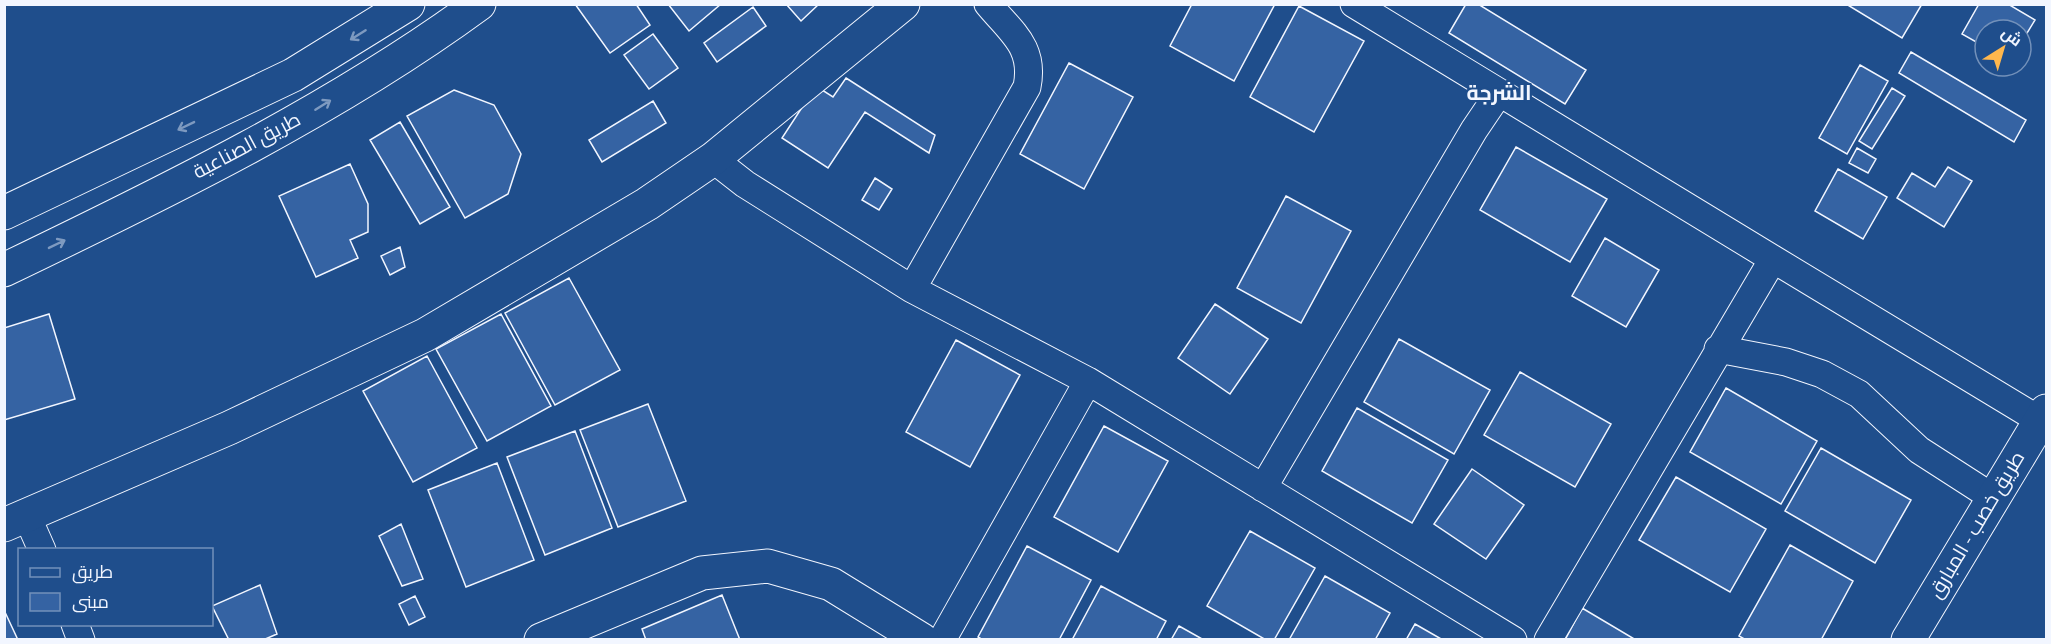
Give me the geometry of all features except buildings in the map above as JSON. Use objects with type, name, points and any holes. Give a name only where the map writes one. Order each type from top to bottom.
[{"type":"main road","points":[[4,213],[293,75],[408,4]]},
{"type":"main road","name":"طريق الصناعية","points":[[4,270],[116,216],[313,111],[479,4]]},
{"type":"main road","points":[[16,520],[229,428],[425,335],[647,204],[713,159],[903,4]]},
{"type":"main road","name":"طريق خصب - المبارق","points":[[1908,639],[1992,497],[2044,416]]},
{"type":"main road","points":[[541,639],[702,573],[768,566],[831,584],[922,639]]},
{"type":"street","points":[[912,289],[1027,87],[1030,71],[1027,52],[988,4]]},
{"type":"street","points":[[1354,4],[1773,259],[2044,416]]},
{"type":"street","points":[[1263,488],[1474,130],[1499,93]]},
{"type":"street","points":[[713,159],[745,184],[912,289],[1088,381],[1513,639]]},
{"type":"street","points":[[1548,639],[1773,259]]},
{"type":"street","points":[[1718,349],[1786,362],[1822,374],[1859,394],[1919,450],[1992,497]]},
{"type":"street","points":[[942,639],[1088,381]]},
{"type":"street","points":[[16,520],[41,548]]},
{"type":"district","name":"الشرجة","points":[[1499,93]]}]
